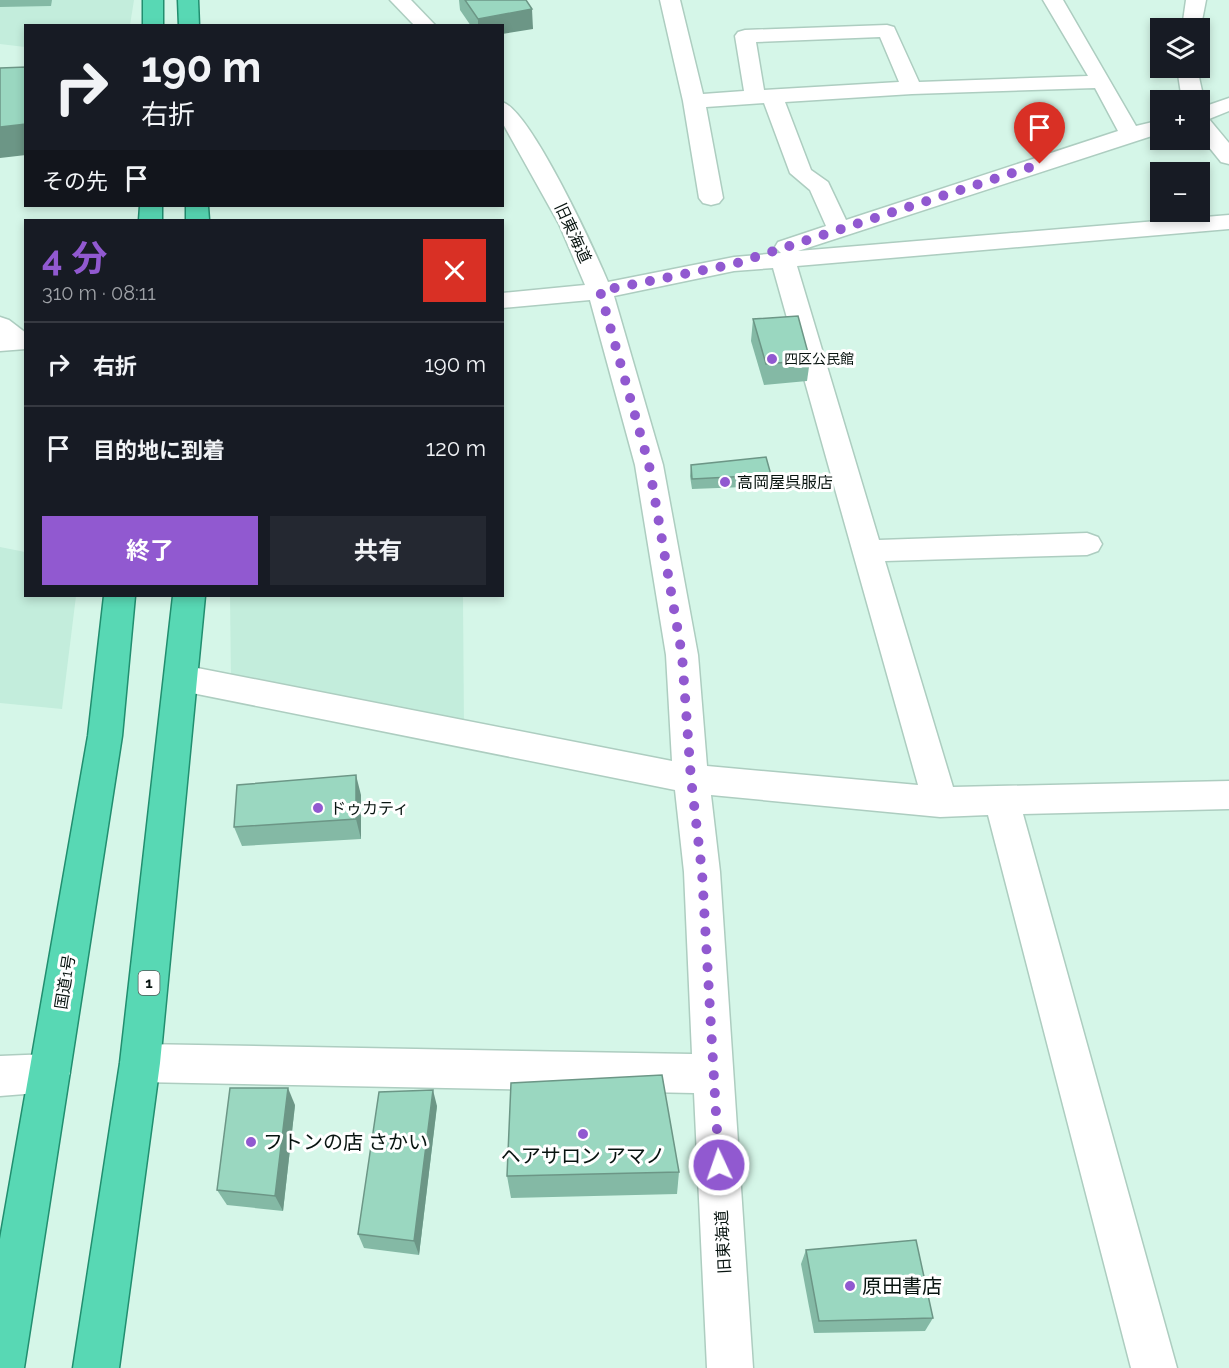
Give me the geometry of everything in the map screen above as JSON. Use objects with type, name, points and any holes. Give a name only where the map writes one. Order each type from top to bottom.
[{"type":"highway","points":[[153,0],[153,24]]},
{"type":"highway","points":[[188,0],[189,24]]},
{"type":"highway","name":"国道1号","points":[[1,1368],[105,736],[119,597]]},
{"type":"highway","name":"1","points":[[96,1368],[140,1063],[189,597]]},
{"type":"street","points":[[400,0],[425,24]]},
{"type":"street","points":[[670,0],[694,101],[711,198]]},
{"type":"street","points":[[1053,0],[1130,134]]},
{"type":"street","points":[[1193,18],[1196,0]]},
{"type":"street","points":[[839,230],[820,188],[801,173],[764,96],[745,36],[887,32],[912,88]]},
{"type":"street","points":[[694,101],[912,88],[1102,82]]},
{"type":"street","points":[[1210,112],[1229,105]]},
{"type":"street","name":"旧東海道","points":[[504,110],[516,123],[571,224],[600,291],[649,465],[682,655],[691,779],[702,872],[730,1368]]},
{"type":"street","points":[[504,301],[600,291],[734,264],[1150,129]]},
{"type":"street","points":[[1210,134],[1229,157]]},
{"type":"street","points":[[734,264],[1229,222]]},
{"type":"street","points":[[783,260],[940,802]]},
{"type":"street","points":[[867,551],[1087,544]]},
{"type":"street","points":[[182,678],[691,779],[940,802],[1229,795]]},
{"type":"street","points":[[1002,801],[1154,1368]]},
{"type":"street","points":[[140,1063],[714,1074]]},
{"type":"street","points":[[0,1076],[50,1073]]},
{"type":"shaded area","points":[[0,0],[134,0],[130,24],[24,24],[24,47],[0,44]]},
{"type":"shaded area","points":[[0,547],[24,552],[24,597],[76,597],[62,709],[0,703]]},
{"type":"shaded area","points":[[230,597],[463,597],[464,728],[231,682]]},
{"type":"building","points":[[465,0],[526,0],[532,9],[478,19]]},
{"type":"building","points":[[24,67],[24,124],[0,127],[0,68]]},
{"type":"building","points":[[798,316],[810,360],[766,364],[753,319]]},
{"type":"building","points":[[766,457],[771,475],[692,479],[691,465]]},
{"type":"building","points":[[356,775],[356,819],[234,827],[237,785]]},
{"type":"building","points":[[662,1075],[679,1172],[507,1176],[511,1083]]},
{"type":"building","points":[[230,1088],[288,1088],[275,1196],[217,1190]]},
{"type":"building","points":[[433,1090],[414,1241],[358,1234],[379,1092]]},
{"type":"building","points":[[916,1240],[933,1318],[819,1321],[806,1250]]},
{"type":"place","name":"四区公民館","points":[[772,359]]},
{"type":"place","name":"高岡屋呉服店","points":[[725,482]]},
{"type":"place","name":"ドゥカティ","points":[[318,808]]},
{"type":"place","name":"ヘアサロン アマノ","points":[[583,1134]]},
{"type":"place","name":"フトンの店 さかい","points":[[251,1142]]},
{"type":"place","name":"原田書店","points":[[850,1286]]},
{"type":"route","points":[[719,1165],[702,872],[691,779],[682,655],[649,465],[600,291],[734,264],[1040,164]]}]
